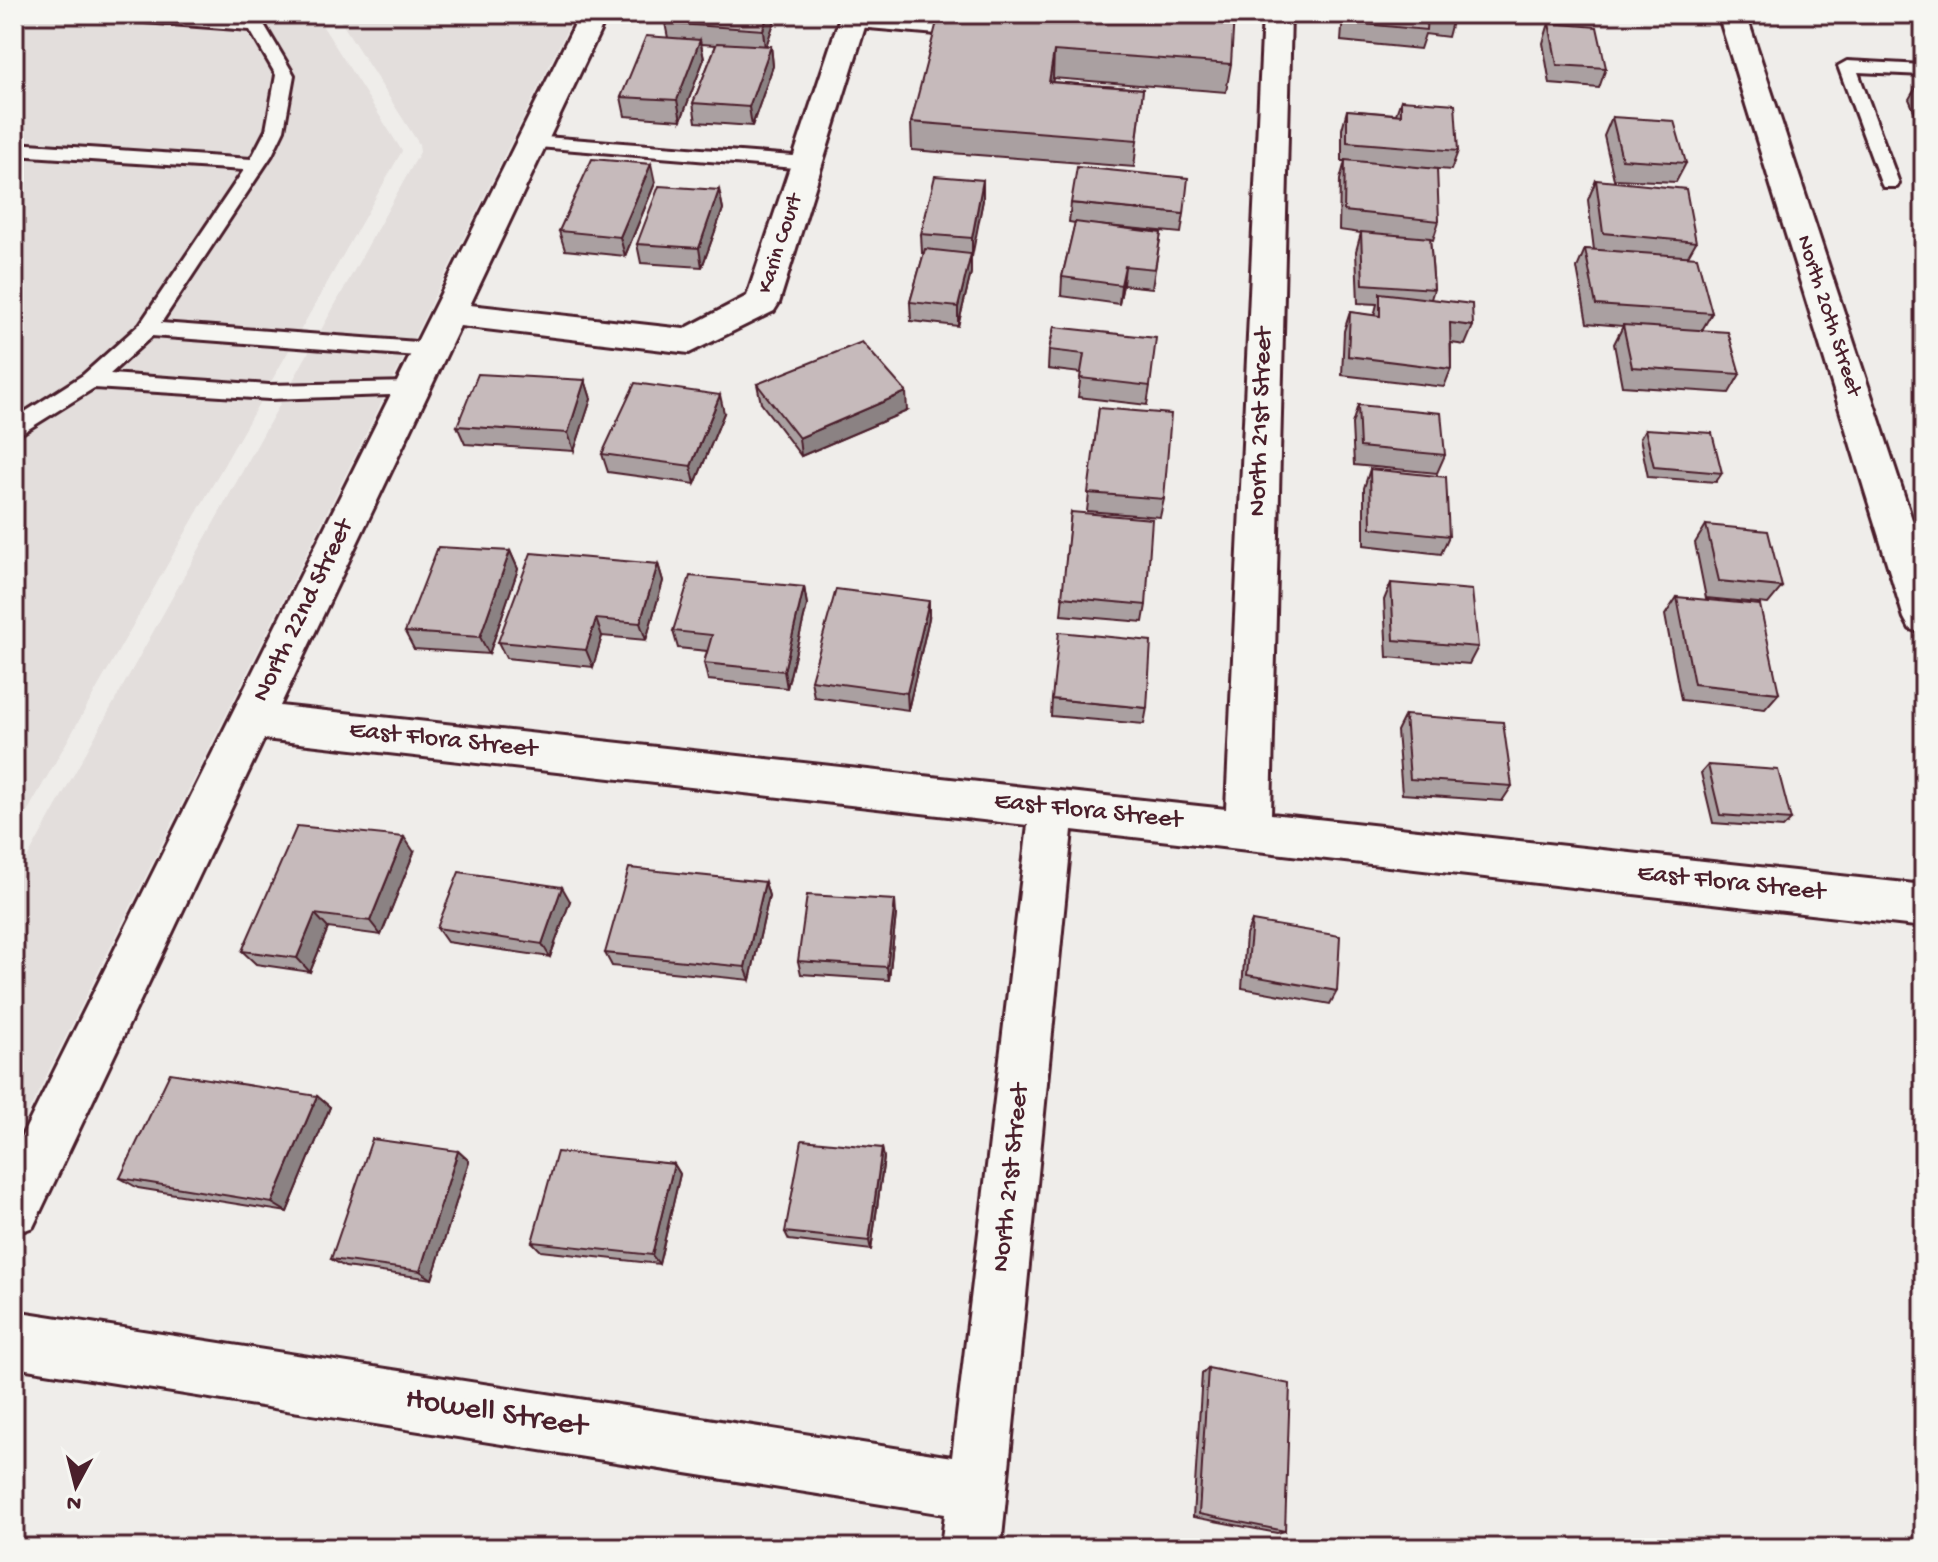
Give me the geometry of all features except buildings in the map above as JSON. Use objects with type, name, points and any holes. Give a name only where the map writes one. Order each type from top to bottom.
[{"type":"street","name":"North 22nd Street","points":[[14,1208],[594,14]]},
{"type":"street","name":"North 20th Street","points":[[1732,14],[1924,618]]},
{"type":"street","name":"North 21st Street","points":[[1248,830],[1277,15]]},
{"type":"street","name":"Karin Court","points":[[449,313],[503,322],[689,341],[762,303],[853,18]]},
{"type":"street","name":"East Flora Street","points":[[251,720],[1924,906]]},
{"type":"street","name":"North 21st Street","points":[[971,1548],[1052,808]]},
{"type":"street","name":"Howell Street","points":[[14,1339],[977,1490]]},
{"type":"lane","points":[[14,430],[90,380],[147,329],[256,165],[275,130],[285,75],[256,25],[104,14]]},
{"type":"lane","points":[[1240,14],[1277,15]]},
{"type":"lane","points":[[853,18],[913,20],[993,34]]},
{"type":"lane","points":[[1890,183],[1847,66],[1924,70]]},
{"type":"lane","points":[[532,142],[807,163]]},
{"type":"lane","points":[[14,149],[256,165]]},
{"type":"lane","points":[[147,329],[431,350]]},
{"type":"lane","points":[[90,380],[269,392],[412,389]]},
{"type":"shaded area","points":[[14,14],[315,14],[402,151],[14,835]]},
{"type":"shaded area","points":[[336,14],[575,14],[14,1141],[14,882],[420,152],[419,144]]}]
